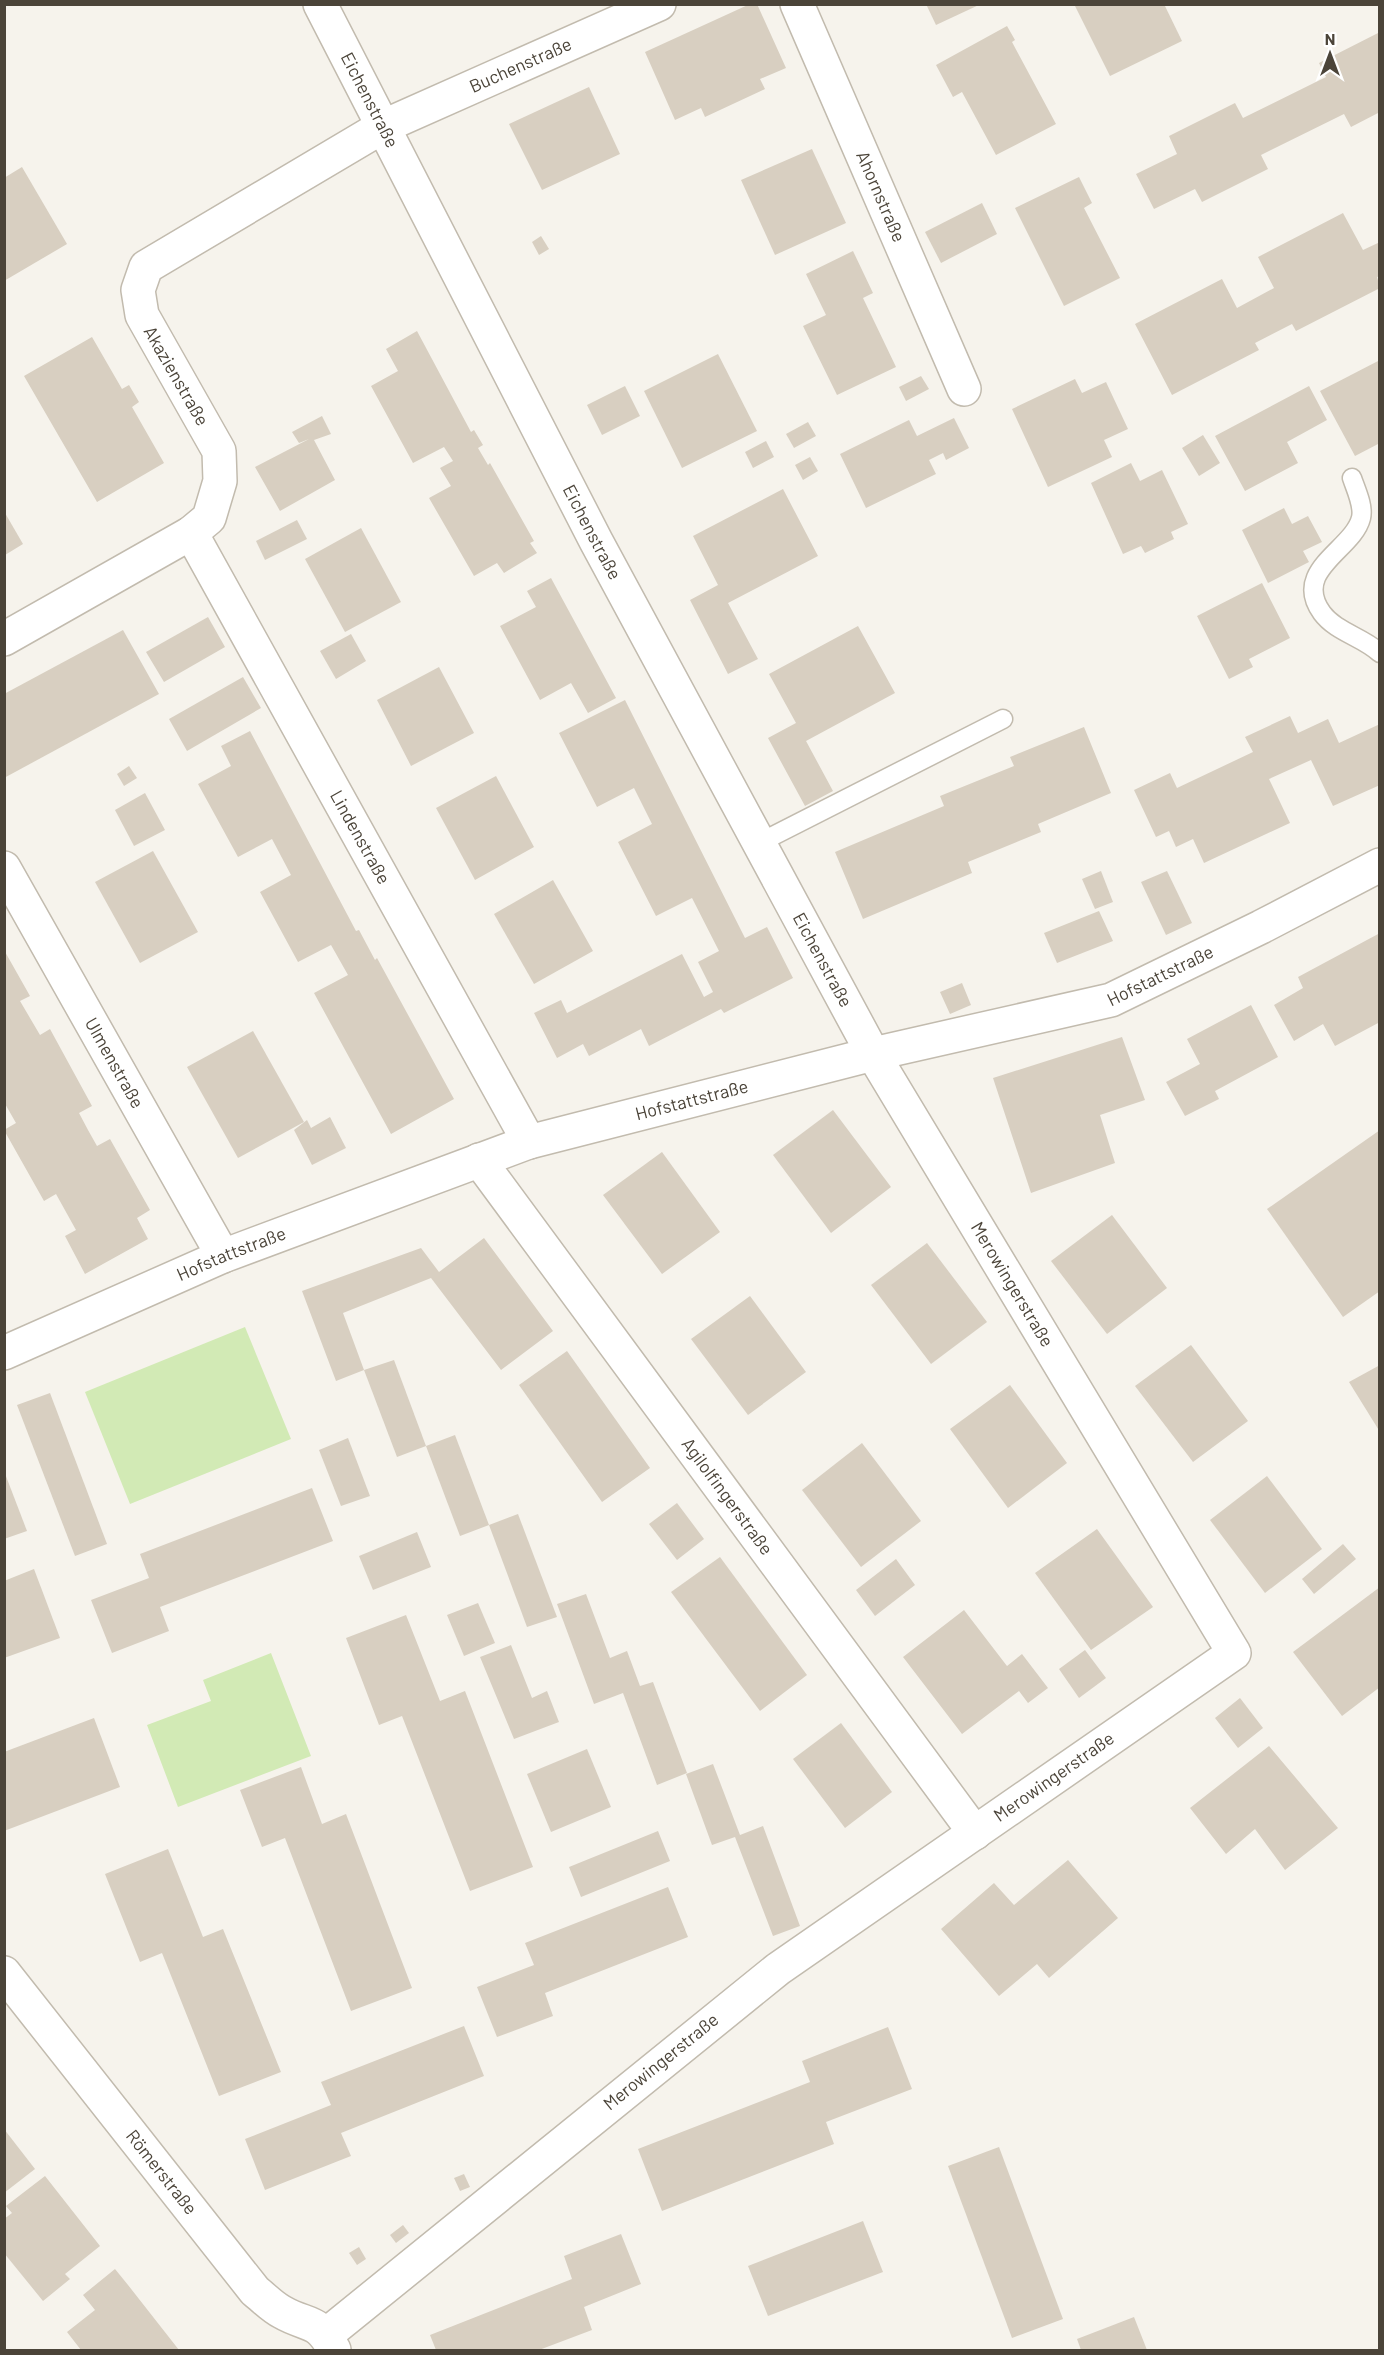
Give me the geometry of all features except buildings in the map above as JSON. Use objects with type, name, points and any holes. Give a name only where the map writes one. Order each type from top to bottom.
[{"type":"street","name":"Eichenstraße","points":[[320,4],[596,541],[873,1054]]},
{"type":"street","name":"Buchenstraße","points":[[382,128],[659,4]]},
{"type":"street","name":"Ahornstraße","points":[[797,4],[964,389]]},
{"type":"street","name":"Akazienstraße","points":[[4,639],[191,533],[209,518],[220,481],[219,451],[142,315],[138,290],[146,267],[382,128]]},
{"type":"street","name":"Lindenstraße","points":[[191,533],[529,1142]]},
{"type":"street","name":"Hofstattstraße","points":[[4,1353],[223,1256],[529,1142],[873,1054],[1111,1000],[1261,927],[1380,865]]},
{"type":"street","name":"Ulmenstraße","points":[[4,868],[223,1256]]},
{"type":"street","name":"Merowingerstraße","points":[[330,2343],[778,1969],[1234,1653],[873,1054]]},
{"type":"street","name":"Agilolfingerstraße","points":[[479,1160],[975,1833]]},
{"type":"street","name":"Römerstraße","points":[[4,1973],[255,2291],[282,2312],[310,2322],[330,2343]]},
{"type":"lane","points":[[1352,478],[1362,516],[1358,528],[1322,566],[1315,583],[1315,597],[1322,614],[1380,653]]},
{"type":"lane","points":[[759,843],[1003,719]]},
{"type":"green space","points":[[245,1327],[291,1439],[130,1504],[85,1392]]},
{"type":"green space","points":[[271,1653],[311,1756],[178,1807],[147,1725],[211,1701],[203,1680]]}]
